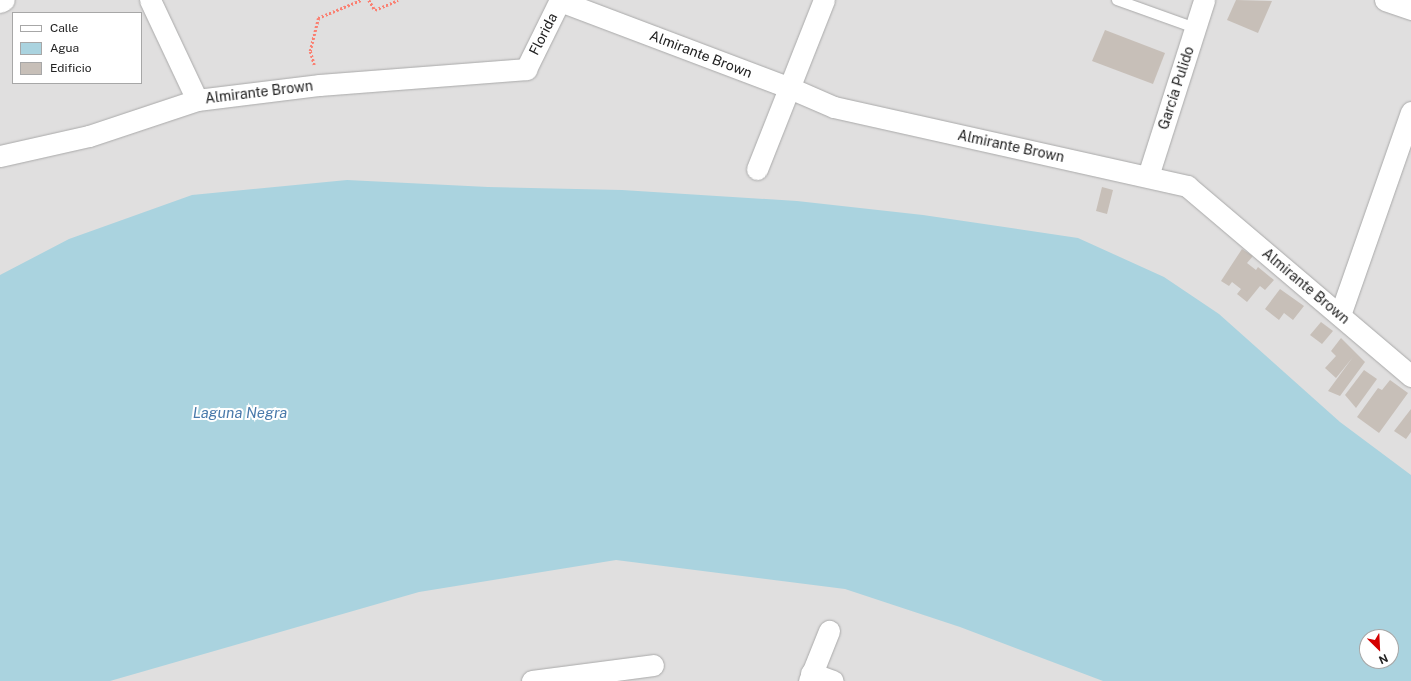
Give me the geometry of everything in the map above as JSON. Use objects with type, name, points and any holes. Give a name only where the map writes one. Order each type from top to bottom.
[{"type":"street","points":[[0,2],[4,0]]},
{"type":"street","points":[[150,0],[197,100]]},
{"type":"street","name":"Almirante Brown","points":[[560,0],[790,88],[834,107],[1148,176],[1187,186],[1411,376]]},
{"type":"street","name":"Florida","points":[[526,69],[560,0]]},
{"type":"street","points":[[757,169],[824,0]]},
{"type":"street","name":"García Pulido","points":[[1148,176],[1204,0]]},
{"type":"street","points":[[1385,0],[1411,9]]},
{"type":"street","name":"Almirante Brown","points":[[0,156],[89,136],[197,100],[320,84],[526,69]]},
{"type":"street","points":[[1340,315],[1411,112]]},
{"type":"street","points":[[829,631],[810,677],[833,681]]},
{"type":"street","points":[[532,681],[654,665]]},
{"type":"lane","points":[[1116,0],[1196,28]]},
{"type":"path","points":[[320,84],[310,51],[318,18],[361,0]]},
{"type":"path","points":[[369,0],[375,10],[398,0]]},
{"type":"shaded area","points":[[0,0],[1411,0],[1411,681],[0,681]]},
{"type":"water","name":"Laguna Negra","points":[[347,180],[488,187],[622,190],[797,201],[923,215],[1078,238],[1164,277],[1219,314],[1340,422],[1411,475],[1411,681],[1103,681],[960,627],[845,589],[616,560],[419,592],[110,681],[0,681],[0,275],[69,239],[192,195]]},
{"type":"building","points":[[1236,0],[1272,1],[1258,33],[1227,20]]},
{"type":"building","points":[[1105,30],[1165,53],[1153,84],[1092,61]]},
{"type":"building","points":[[1102,187],[1113,190],[1107,214],[1096,211]]},
{"type":"building","points":[[1242,249],[1253,256],[1247,263],[1256,270],[1258,267],[1274,280],[1265,290],[1260,286],[1247,302],[1237,294],[1241,289],[1232,282],[1229,286],[1221,281]]},
{"type":"building","points":[[1280,289],[1304,306],[1293,320],[1284,313],[1279,320],[1265,309]]},
{"type":"building","points":[[1321,322],[1333,331],[1322,344],[1310,335]]},
{"type":"building","points":[[1341,338],[1365,362],[1340,396],[1328,391],[1353,357],[1336,378],[1325,368],[1336,356],[1331,351]]},
{"type":"building","points":[[1364,370],[1377,379],[1356,408],[1345,395]]},
{"type":"building","points":[[1390,380],[1408,393],[1379,433],[1357,417],[1378,388],[1382,390]]},
{"type":"building","points":[[1411,409],[1411,432],[1406,439],[1394,431]]}]
